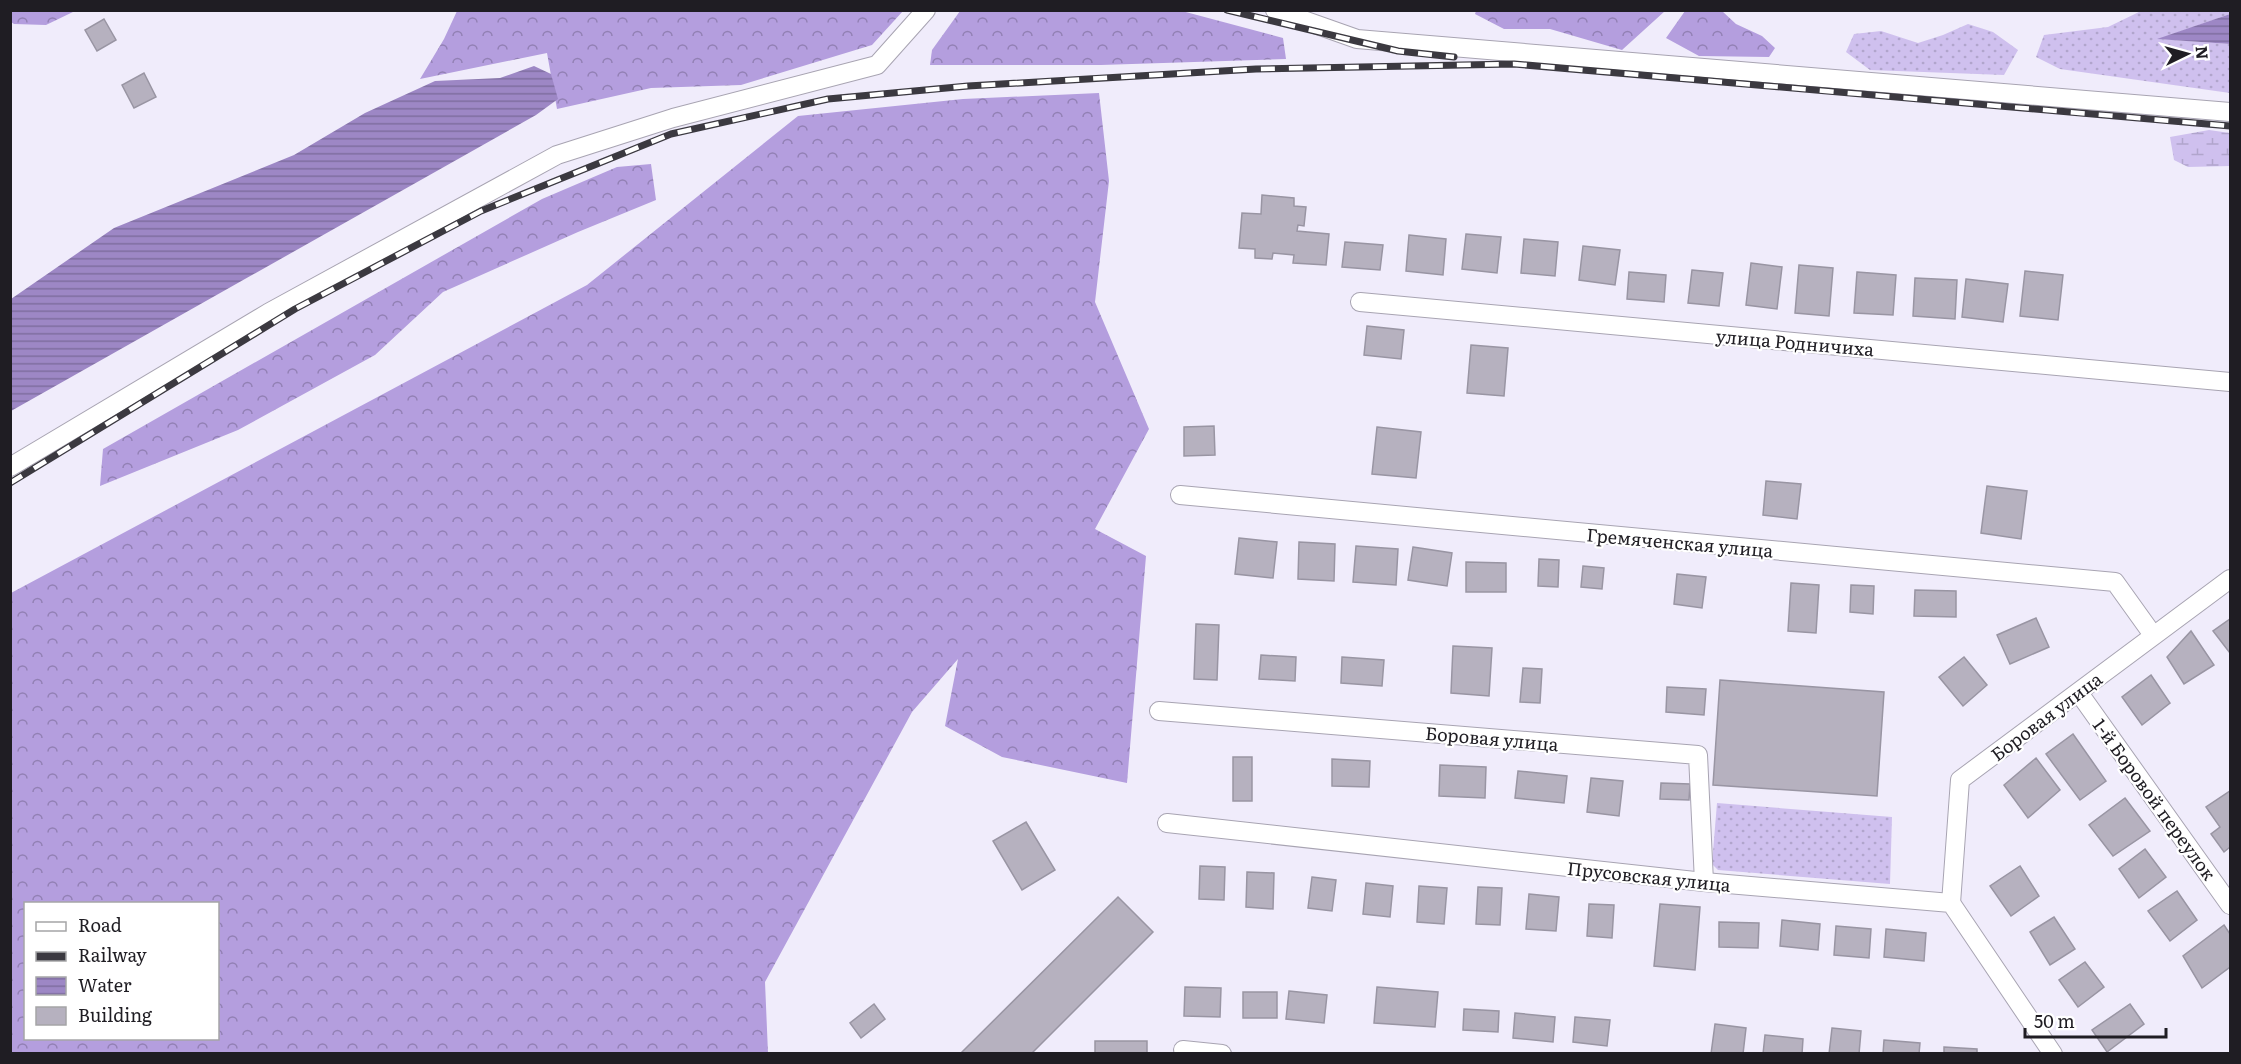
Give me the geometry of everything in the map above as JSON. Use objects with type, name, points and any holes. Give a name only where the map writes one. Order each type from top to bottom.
[{"type":"street","points":[[10,467],[268,313],[557,155],[673,117],[877,65],[926,10]]},
{"type":"street","points":[[1275,10],[1357,39],[2230,112]]},
{"type":"street","name":"улица Родничиха","points":[[1360,302],[2230,382]]},
{"type":"street","name":"Гремяченская улица","points":[[1180,495],[2115,582],[2153,635]]},
{"type":"street","name":"Боровая улица","points":[[1951,903],[1960,780],[2230,579]]},
{"type":"street","name":"1-й Боровой переулок","points":[[2079,693],[2230,905]]},
{"type":"street","name":"Боровая улица","points":[[1159,711],[1698,755],[1704,882]]},
{"type":"street","name":"Прусовская улица","points":[[1167,823],[1704,882],[1951,903]]},
{"type":"street","points":[[1951,903],[2053,1053]]},
{"type":"street","points":[[1184,1050],[1222,1053]]},
{"type":"green space","points":[[1476,10],[1665,11],[1622,50],[1550,29],[1504,29],[1475,14]]},
{"type":"green space","points":[[10,11],[75,11],[46,25],[14,24],[11,22]]},
{"type":"green space","points":[[457,11],[903,11],[872,45],[741,85],[651,88],[557,109],[547,53],[420,79],[444,39]]},
{"type":"green space","points":[[960,11],[1182,11],[1283,38],[1286,59],[1101,65],[930,65],[932,50]]},
{"type":"green space","points":[[1685,11],[1722,11],[1736,24],[1762,36],[1775,48],[1769,57],[1699,56],[1666,38]]},
{"type":"green space","points":[[2141,11],[2230,11],[2230,14],[2159,39],[2230,44],[2230,93],[2060,69],[2036,57],[2044,35],[2108,27]]},
{"type":"green space","points":[[1968,24],[1993,32],[2018,50],[2004,75],[1870,70],[1846,52],[1854,34],[1881,31],[1918,43]]},
{"type":"green space","points":[[1099,93],[1109,181],[1095,302],[1149,429],[1095,529],[1146,556],[1127,783],[1002,757],[945,726],[958,659],[912,712],[765,982],[768,1053],[11,1053],[11,593],[587,285],[798,116],[963,99]]},
{"type":"green space","points":[[2209,130],[2230,133],[2230,166],[2188,167],[2174,160],[2170,137]]},
{"type":"green space","points":[[651,164],[656,200],[443,292],[375,355],[238,430],[100,486],[103,449],[542,199],[617,167]]},
{"type":"green space","points":[[1717,803],[1892,817],[1890,884],[1718,870],[1712,864]]},
{"type":"water","points":[[2230,14],[2230,44],[2157,39]]},
{"type":"water","points":[[534,66],[551,74],[558,99],[536,115],[11,411],[11,299],[114,228],[294,155],[365,113],[435,81],[500,78]]},
{"type":"building","points":[[104,19],[116,40],[97,51],[85,30]]},
{"type":"building","points":[[144,73],[156,97],[134,108],[122,85]]},
{"type":"building","points":[[1262,195],[1294,198],[1294,206],[1306,207],[1304,226],[1298,225],[1297,231],[1329,234],[1326,265],[1293,263],[1294,255],[1273,253],[1272,259],[1255,258],[1255,249],[1239,248],[1242,213],[1261,214]]},
{"type":"building","points":[[1466,234],[1501,237],[1497,273],[1462,269]]},
{"type":"building","points":[[1409,235],[1446,239],[1443,275],[1406,271]]},
{"type":"building","points":[[1524,239],[1558,242],[1555,276],[1521,273]]},
{"type":"building","points":[[1345,242],[1383,245],[1380,270],[1342,267]]},
{"type":"building","points":[[1583,246],[1620,250],[1615,285],[1579,280]]},
{"type":"building","points":[[1751,263],[1782,267],[1777,309],[1746,305]]},
{"type":"building","points":[[1799,265],[1833,268],[1829,316],[1795,313]]},
{"type":"building","points":[[1692,270],[1723,273],[1719,306],[1688,303]]},
{"type":"building","points":[[2025,271],[2063,275],[2058,320],[2020,316]]},
{"type":"building","points":[[1629,272],[1666,275],[1664,302],[1627,299]]},
{"type":"building","points":[[1857,272],[1896,275],[1893,315],[1854,313]]},
{"type":"building","points":[[1915,278],[1957,280],[1955,319],[1913,316]]},
{"type":"building","points":[[1966,279],[2008,284],[2003,322],[1962,317]]},
{"type":"building","points":[[1367,326],[1404,330],[1401,359],[1364,355]]},
{"type":"building","points":[[1471,345],[1508,348],[1504,396],[1467,393]]},
{"type":"building","points":[[1214,426],[1215,455],[1184,456],[1184,427]]},
{"type":"building","points":[[1377,427],[1421,432],[1416,478],[1372,474]]},
{"type":"building","points":[[1766,481],[1801,484],[1797,519],[1763,515]]},
{"type":"building","points":[[1987,486],[2027,491],[2021,539],[1981,533]]},
{"type":"building","points":[[1239,538],[1277,542],[1273,578],[1235,574]]},
{"type":"building","points":[[1299,542],[1335,544],[1334,581],[1298,579]]},
{"type":"building","points":[[1356,546],[1398,549],[1396,585],[1353,582]]},
{"type":"building","points":[[1413,547],[1452,553],[1447,586],[1408,580]]},
{"type":"building","points":[[1539,559],[1559,560],[1558,587],[1538,586]]},
{"type":"building","points":[[1466,562],[1506,563],[1506,592],[1466,592]]},
{"type":"building","points":[[1583,566],[1604,568],[1602,589],[1581,587]]},
{"type":"building","points":[[1677,574],[1706,577],[1702,608],[1674,604]]},
{"type":"building","points":[[1791,583],[1819,585],[1816,633],[1788,631]]},
{"type":"building","points":[[1851,585],[1874,586],[1873,614],[1850,612]]},
{"type":"building","points":[[1915,590],[1956,591],[1956,617],[1914,616]]},
{"type":"building","points":[[2036,618],[2049,647],[2010,664],[1997,635]]},
{"type":"building","points":[[2230,619],[2230,653],[2213,631]]},
{"type":"building","points":[[1196,624],[1219,625],[1217,680],[1194,679]]},
{"type":"building","points":[[2191,631],[2214,665],[2184,684],[2167,657]]},
{"type":"building","points":[[1453,646],[1492,648],[1489,696],[1451,693]]},
{"type":"building","points":[[1261,655],[1296,657],[1295,681],[1259,679]]},
{"type":"building","points":[[1342,657],[1384,660],[1382,686],[1341,683]]},
{"type":"building","points":[[1964,657],[1987,685],[1963,706],[1939,677]]},
{"type":"building","points":[[1523,668],[1542,669],[1540,703],[1520,702]]},
{"type":"building","points":[[2151,675],[2170,703],[2142,725],[2122,697]]},
{"type":"building","points":[[1720,680],[1884,692],[1877,796],[1713,785]]},
{"type":"building","points":[[1667,687],[1706,689],[1704,715],[1666,712]]},
{"type":"building","points":[[2073,734],[2106,781],[2080,800],[2046,754]]},
{"type":"building","points":[[1233,757],[1252,757],[1252,801],[1233,801]]},
{"type":"building","points":[[2036,758],[2060,790],[2028,818],[2004,785]]},
{"type":"building","points":[[1332,759],[1370,761],[1369,787],[1332,786]]},
{"type":"building","points":[[1440,765],[1486,767],[1485,798],[1439,796]]},
{"type":"building","points":[[1518,771],[1567,776],[1564,803],[1515,798]]},
{"type":"building","points":[[1591,778],[1623,781],[1619,816],[1587,812]]},
{"type":"building","points":[[1661,783],[1690,784],[1689,800],[1660,799]]},
{"type":"building","points":[[2230,791],[2230,847],[2224,852],[2211,834],[2220,827],[2206,807]]},
{"type":"building","points":[[2125,798],[2150,831],[2113,856],[2089,825]]},
{"type":"building","points":[[1026,822],[1055,870],[1022,890],[993,841]]},
{"type":"building","points":[[2145,849],[2166,877],[2139,898],[2119,869]]},
{"type":"building","points":[[1200,866],[1225,867],[1224,900],[1199,899]]},
{"type":"building","points":[[2020,866],[2039,896],[2011,916],[1990,886]]},
{"type":"building","points":[[1247,872],[1274,873],[1273,909],[1246,907]]},
{"type":"building","points":[[1312,877],[1336,880],[1332,911],[1308,908]]},
{"type":"building","points":[[1366,883],[1393,886],[1390,917],[1363,914]]},
{"type":"building","points":[[1419,886],[1447,888],[1444,924],[1417,922]]},
{"type":"building","points":[[1478,887],[1502,888],[1500,925],[1476,924]]},
{"type":"building","points":[[2177,891],[2197,920],[2170,941],[2148,911]]},
{"type":"building","points":[[1529,894],[1559,897],[1556,931],[1526,929]]},
{"type":"building","points":[[1118,897],[1153,932],[1031,1054],[960,1054]]},
{"type":"building","points":[[1589,904],[1614,905],[1612,938],[1587,936]]},
{"type":"building","points":[[1660,904],[1700,907],[1695,970],[1654,966]]},
{"type":"building","points":[[2054,917],[2075,949],[2050,965],[2030,932]]},
{"type":"building","points":[[1782,920],[1820,924],[1818,950],[1780,946]]},
{"type":"building","points":[[1719,922],[1759,923],[1758,948],[1719,947]]},
{"type":"building","points":[[2224,925],[2230,934],[2230,967],[2202,988],[2183,956]]},
{"type":"building","points":[[1836,926],[1871,929],[1869,958],[1834,955]]},
{"type":"building","points":[[1886,929],[1926,933],[1924,961],[1884,957]]},
{"type":"building","points":[[2085,962],[2104,987],[2078,1007],[2059,980]]},
{"type":"building","points":[[1185,987],[1221,988],[1220,1017],[1184,1016]]},
{"type":"building","points":[[1377,987],[1438,992],[1435,1027],[1374,1023]]},
{"type":"building","points":[[1289,991],[1327,995],[1324,1023],[1286,1019]]},
{"type":"building","points":[[1243,992],[1277,992],[1277,1018],[1243,1018]]},
{"type":"building","points":[[874,1004],[885,1019],[861,1038],[850,1023]]},
{"type":"building","points":[[2130,1004],[2144,1024],[2107,1052],[2092,1030]]},
{"type":"building","points":[[1464,1009],[1499,1011],[1498,1032],[1463,1030]]},
{"type":"building","points":[[1515,1013],[1555,1017],[1553,1042],[1513,1038]]},
{"type":"building","points":[[1575,1017],[1610,1020],[1607,1046],[1573,1042]]},
{"type":"building","points":[[1715,1024],[1746,1028],[1743,1054],[1711,1054]]},
{"type":"building","points":[[1832,1028],[1861,1031],[1859,1054],[1829,1054]]},
{"type":"building","points":[[1765,1035],[1803,1039],[1802,1054],[1763,1054]]},
{"type":"building","points":[[1884,1040],[1920,1043],[1919,1054],[1883,1054]]},
{"type":"building","points":[[1095,1041],[1147,1041],[1147,1054],[1095,1054]]},
{"type":"building","points":[[1944,1047],[1977,1049],[1977,1054],[1944,1054]]},
{"type":"railway","points":[[1227,10],[1398,51],[1454,57]]},
{"type":"railway","points":[[10,483],[295,309],[481,211],[671,134],[828,99],[968,86],[1256,69],[1514,64],[2230,126]]}]
